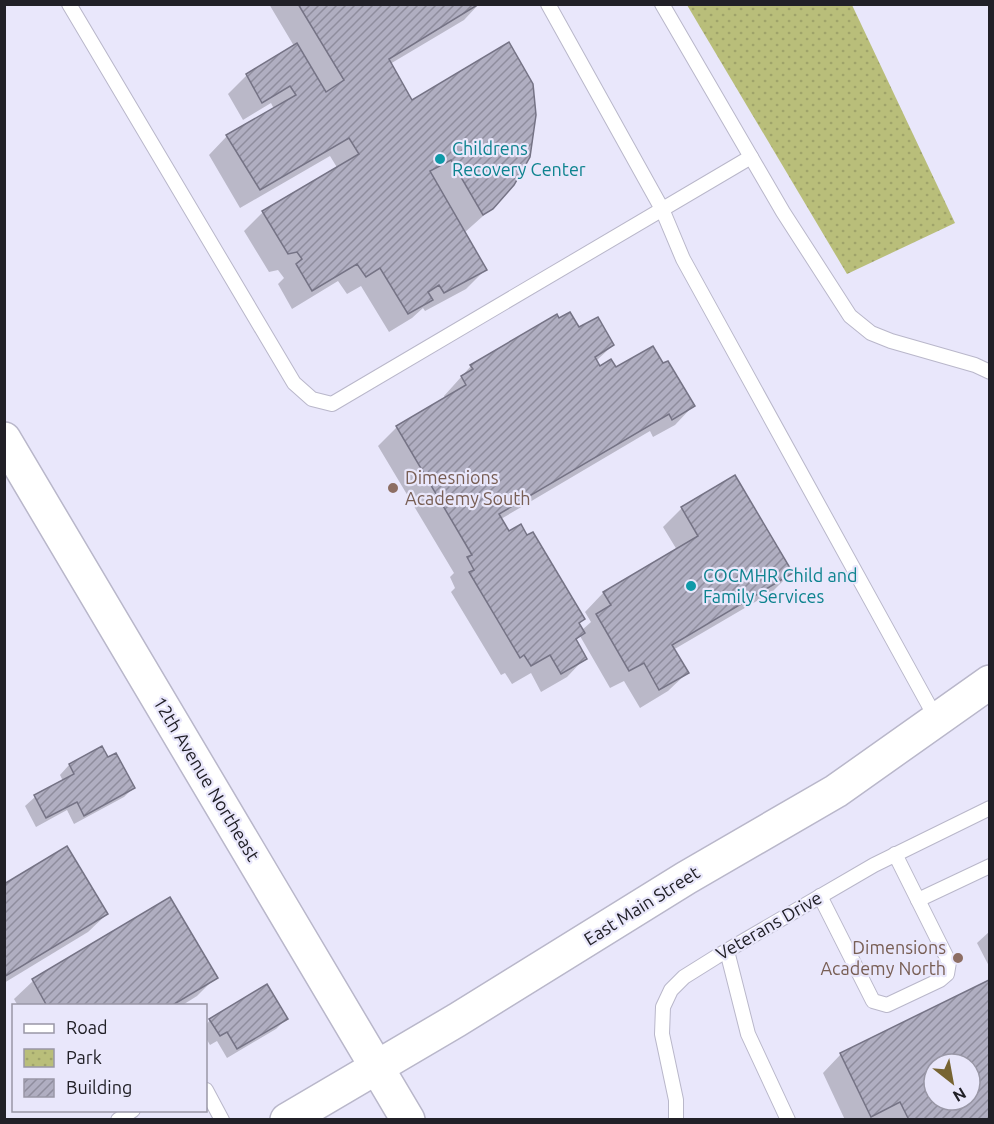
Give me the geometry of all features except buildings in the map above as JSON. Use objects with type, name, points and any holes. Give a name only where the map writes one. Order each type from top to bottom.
[{"type":"street","name":"12th Avenue Northeast","points":[[4,439],[408,1119]]},
{"type":"street","name":"East Main Street","points":[[287,1119],[458,1020],[686,878],[836,791],[990,682]]},
{"type":"lane","points":[[69,4],[294,383],[312,399],[332,404],[751,157]]},
{"type":"lane","points":[[548,4],[662,209],[683,259],[937,720]]},
{"type":"lane","points":[[662,4],[831,290],[860,325],[891,341],[975,365],[990,372]]},
{"type":"lane","name":"Veterans Drive","points":[[676,1119],[676,1100],[662,1034],[663,1007],[671,990],[684,977],[895,854],[990,808]]},
{"type":"lane","points":[[820,896],[873,1001],[887,1005],[940,980],[949,968],[949,962],[895,854]]},
{"type":"lane","points":[[918,900],[990,866]]},
{"type":"lane","points":[[727,951],[748,1034],[788,1119]]},
{"type":"lane","points":[[207,1092],[222,1119]]},
{"type":"green space","points":[[687,5],[852,5],[955,223],[847,274]]},
{"type":"place","name":"Childrens Recovery Center","points":[[440,159]]},
{"type":"place","name":"Dimesnions Academy South","points":[[393,488]]},
{"type":"place","name":"COCMHR Child and Family Services","points":[[691,586]]},
{"type":"place","name":"Dimensions Academy North","points":[[958,958]]}]
